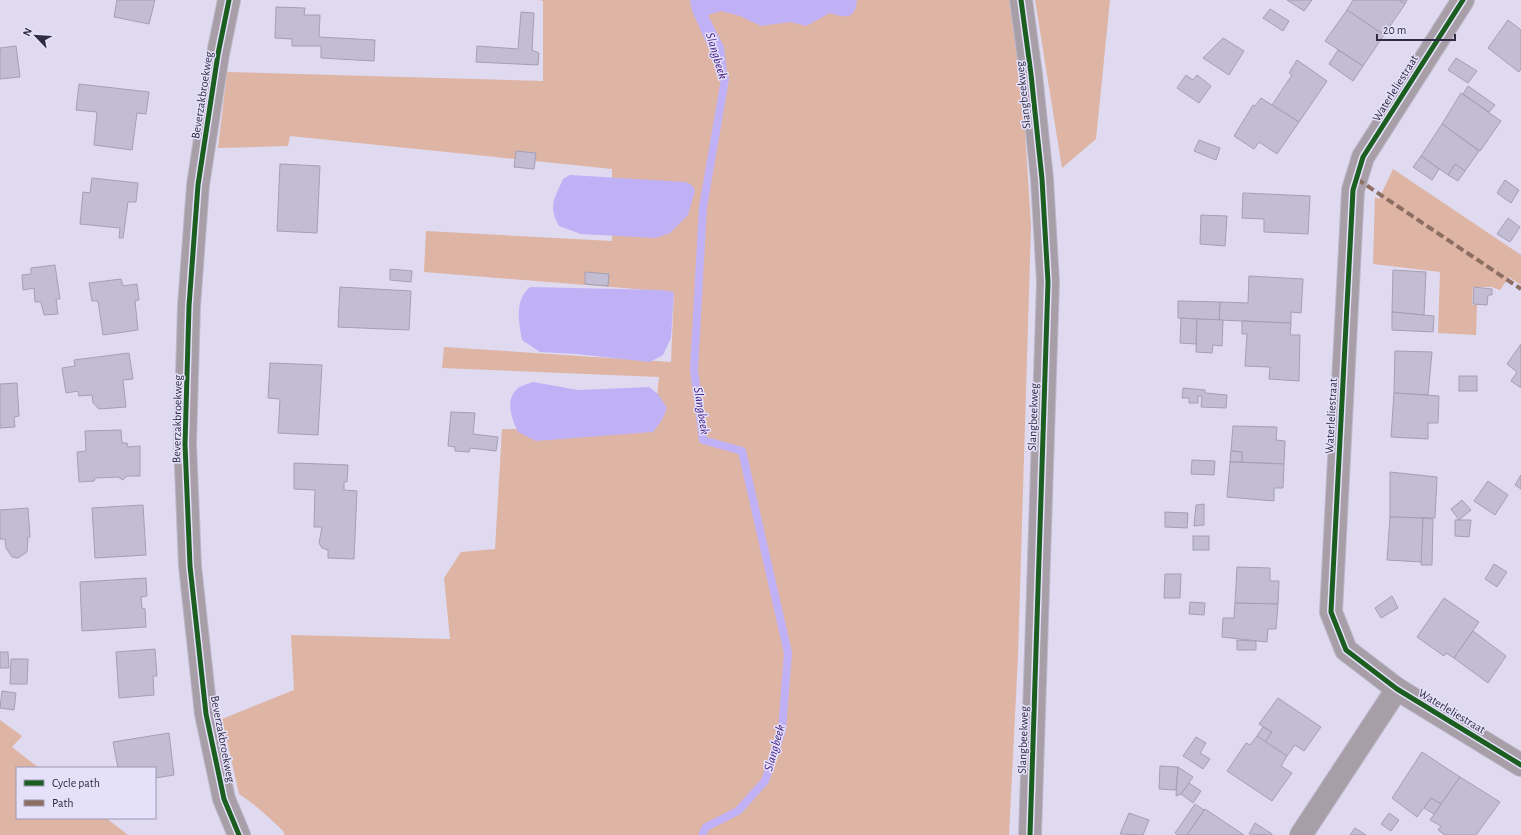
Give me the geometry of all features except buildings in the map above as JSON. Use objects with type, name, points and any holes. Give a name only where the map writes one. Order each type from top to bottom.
[{"type":"street","name":"Beverzakbroekweg","points":[[230,0],[218,54],[198,186],[189,306],[185,444],[190,566],[206,714],[224,799],[239,835]]},
{"type":"street","name":"Slangbeekweg","points":[[1021,0],[1031,74],[1042,179],[1048,282],[1030,835]]},
{"type":"street","name":"Waterleliestraat","points":[[1463,0],[1363,157],[1353,190],[1331,612],[1346,650],[1397,689],[1518,757]]},
{"type":"street","points":[[1301,835],[1397,689]]},
{"type":"shaded area","points":[[539,0],[1012,0],[1022,84],[1031,226],[1018,656],[1009,835],[284,835],[284,832],[268,817],[239,794],[222,719],[294,690],[291,635],[450,639],[444,578],[461,552],[495,549],[502,429],[653,432],[659,377],[442,368],[444,347],[671,362],[674,292],[424,272],[426,231],[612,241],[612,169],[290,136],[288,146],[218,148],[227,72],[543,81],[543,1]]},
{"type":"shaded area","points":[[1035,0],[1110,0],[1096,139],[1062,168]]},
{"type":"shaded area","points":[[1393,169],[1521,255],[1521,285],[1509,277],[1500,290],[1492,287],[1473,287],[1472,305],[1477,305],[1476,335],[1438,333],[1440,272],[1373,264],[1375,197],[1379,199]]},
{"type":"shaded area","points":[[0,720],[22,736],[12,747],[38,767],[16,767],[16,819],[107,819],[128,835],[0,835]]},
{"type":"water","points":[[690,0],[857,0],[854,11],[849,16],[841,16],[830,13],[806,26],[790,22],[761,26],[740,16],[721,11],[708,15],[724,47],[727,72],[713,58],[692,11]]},
{"type":"water","points":[[570,175],[686,182],[693,186],[695,191],[688,215],[670,233],[656,238],[581,234],[559,226],[554,213],[553,207],[557,192],[563,179]]},
{"type":"water","points":[[530,287],[662,290],[674,292],[671,338],[663,355],[650,362],[576,354],[540,352],[522,340],[519,319],[520,305],[525,293]]},
{"type":"water","points":[[533,382],[578,390],[649,387],[658,394],[667,408],[662,420],[653,432],[536,441],[518,432],[512,416],[510,405],[513,395],[517,389]]},
{"type":"waterway","name":"Slangbeek","points":[[702,835],[706,827],[738,811],[765,781],[782,730],[788,653],[742,451],[703,440],[694,370],[703,207],[725,79],[717,57]]},
{"type":"marked path","points":[[1357,179],[1521,289]]},
{"type":"cycle path","points":[[229,0],[218,54],[198,185],[189,306],[185,444],[190,566],[206,714],[224,799],[239,835]]},
{"type":"cycle path","points":[[1021,0],[1031,74],[1042,179],[1048,282],[1030,835]]},
{"type":"cycle path","points":[[1463,0],[1363,157],[1353,190],[1331,612],[1346,650],[1397,689],[1521,765]]}]
